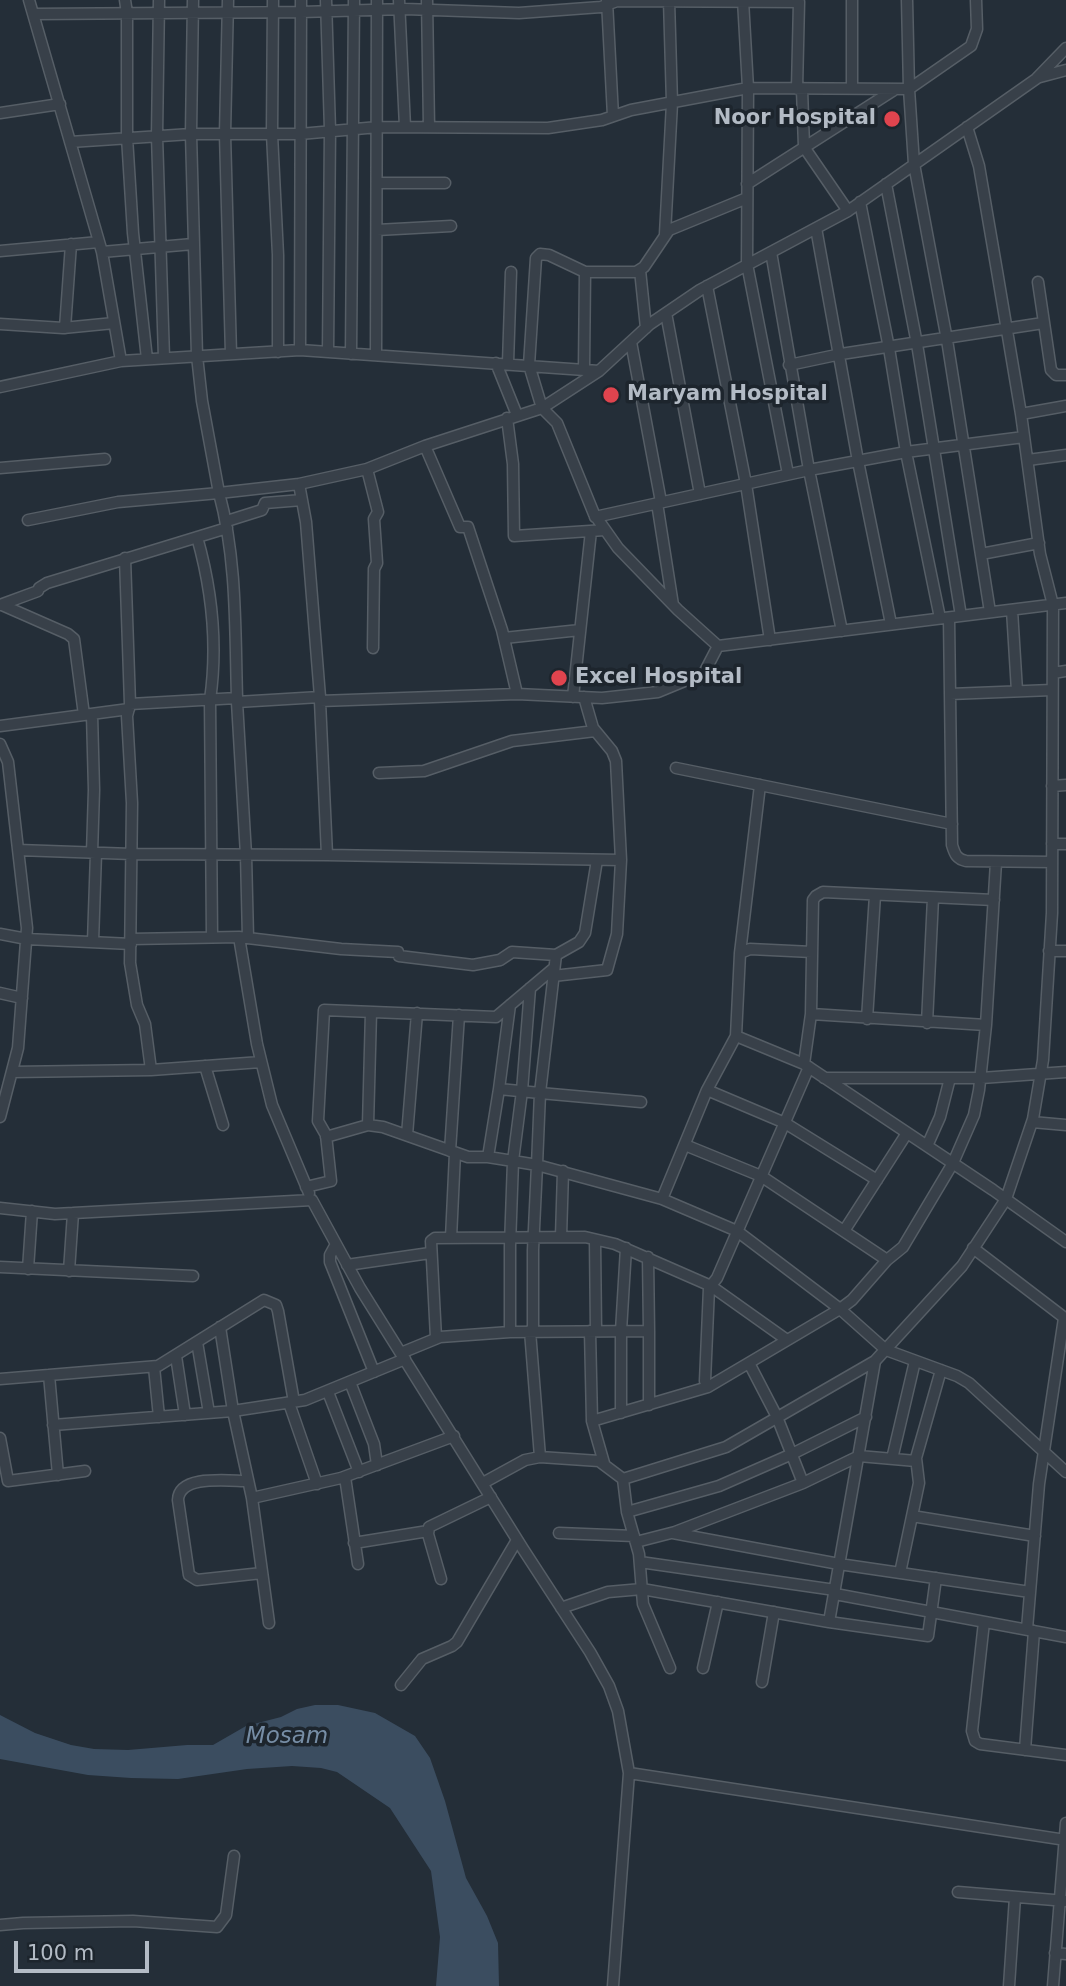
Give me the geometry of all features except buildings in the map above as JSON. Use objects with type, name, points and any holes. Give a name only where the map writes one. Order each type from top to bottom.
[{"type":"street","points":[[29,0],[100,247],[121,361]]},
{"type":"street","points":[[125,0],[127,138],[147,359]]},
{"type":"street","points":[[159,0],[157,136],[164,358]]},
{"type":"street","points":[[193,0],[191,134],[197,356],[202,401],[227,524],[233,589],[246,855],[244,937],[261,1062],[272,1105],[306,1186],[347,1265],[609,1686],[618,1711],[629,1773],[614,1986]]},
{"type":"street","points":[[228,0],[225,134],[231,355]]},
{"type":"street","points":[[273,0],[272,134],[278,255],[278,352]]},
{"type":"street","points":[[300,351],[301,0]]},
{"type":"street","points":[[665,234],[673,103],[670,0]]},
{"type":"street","points":[[852,0],[852,88]]},
{"type":"street","points":[[907,0],[914,164],[947,340],[990,612]]},
{"type":"street","points":[[70,142],[191,134],[300,134],[378,127],[548,128],[602,120],[631,110],[748,88],[909,89],[971,46],[977,29],[976,0]]},
{"type":"street","points":[[33,14],[301,12],[326,6],[354,5],[428,5],[519,13],[601,7],[607,2],[617,1],[799,1],[804,148],[848,211]]},
{"type":"street","points":[[743,1],[748,88],[747,264],[788,474]]},
{"type":"street","points":[[607,2],[613,116]]},
{"type":"street","points":[[351,354],[354,5]]},
{"type":"street","points":[[376,355],[377,5]]},
{"type":"street","points":[[400,5],[405,127]]},
{"type":"street","points":[[428,5],[429,127]]},
{"type":"street","points":[[326,6],[330,130],[328,352]]},
{"type":"street","points":[[28,520],[118,502],[299,484],[367,469],[425,446],[542,408],[599,371],[646,328],[707,286],[848,211],[1036,79],[1066,48]]},
{"type":"street","points":[[1036,79],[1066,70]]},
{"type":"street","points":[[747,184],[894,90]]},
{"type":"street","points":[[0,113],[60,104]]},
{"type":"street","points":[[623,1479],[726,1447],[875,1361],[962,1266],[1006,1199],[1032,1122],[1040,1075],[1049,951],[1053,605],[1039,543],[1021,414],[979,166],[967,127]]},
{"type":"street","points":[[377,183],[445,183]]},
{"type":"street","points":[[886,184],[917,344],[961,616]]},
{"type":"street","points":[[747,198],[675,227],[665,234],[640,270],[630,274],[585,272],[549,255],[540,254],[536,258],[529,365],[542,408],[557,423],[595,517],[618,548],[673,606],[718,646],[1066,603]]},
{"type":"street","points":[[860,202],[889,348],[906,452],[944,618],[950,694],[953,845],[959,860],[1052,862]]},
{"type":"street","points":[[377,230],[451,226]]},
{"type":"street","points":[[816,228],[891,624]]},
{"type":"street","points":[[0,251],[71,244],[135,248],[193,244]]},
{"type":"street","points":[[65,328],[71,244]]},
{"type":"street","points":[[771,252],[791,359],[789,365],[842,631]]},
{"type":"street","points":[[640,270],[646,328]]},
{"type":"street","points":[[508,363],[511,272]]},
{"type":"street","points":[[584,369],[585,272]]},
{"type":"street","points":[[1038,282],[1051,370],[1056,375],[1066,375]]},
{"type":"street","points":[[707,286],[746,484],[770,640]]},
{"type":"street","points":[[666,313],[700,494]]},
{"type":"street","points":[[0,324],[65,328],[114,323]]},
{"type":"street","points":[[789,365],[841,354],[947,340],[1044,323]]},
{"type":"street","points":[[631,342],[659,503],[673,606]]},
{"type":"street","points":[[0,387],[121,361],[300,351],[599,371]]},
{"type":"street","points":[[496,363],[512,417],[514,536],[605,530]]},
{"type":"street","points":[[1021,414],[1066,406]]},
{"type":"street","points":[[595,517],[809,470],[906,452],[1024,437]]},
{"type":"street","points":[[425,446],[460,527],[468,527],[504,638],[517,694]]},
{"type":"street","points":[[1028,460],[1066,455]]},
{"type":"street","points":[[0,468],[105,459]]},
{"type":"street","points":[[367,469],[378,512],[374,519],[377,563],[374,569],[373,648]]},
{"type":"street","points":[[299,484],[320,699],[327,855]]},
{"type":"street","points":[[1,605],[38,591],[47,583],[197,537],[262,510],[265,503],[302,500]]},
{"type":"street","points":[[306,1186],[331,1181],[326,1137],[318,1121],[324,1010],[496,1017],[554,972],[607,970],[617,934],[621,860],[616,761],[612,751],[590,723],[579,697],[580,630],[591,531]]},
{"type":"street","points":[[197,537],[208,575],[214,638],[214,674],[210,700],[212,937]]},
{"type":"street","points":[[981,554],[1039,543]]},
{"type":"street","points":[[125,558],[130,707],[127,716],[132,803],[130,963],[137,1005],[145,1024],[151,1070]]},
{"type":"street","points":[[1,605],[74,639],[88,715],[94,790],[93,942]]},
{"type":"street","points":[[1012,610],[1017,691]]},
{"type":"street","points":[[504,638],[580,630]]},
{"type":"street","points":[[0,726],[130,707],[210,700],[517,694],[602,698],[658,692],[704,673],[718,646]]},
{"type":"street","points":[[1053,673],[1066,671]]},
{"type":"street","points":[[950,694],[1052,690]]},
{"type":"street","points":[[379,773],[424,771],[512,741],[595,731]]},
{"type":"street","points":[[0,744],[8,762],[27,928],[18,1048],[4,1091],[0,1117]]},
{"type":"street","points":[[676,768],[952,824]]},
{"type":"street","points":[[662,1199],[707,1090],[736,1036],[740,953],[760,785]]},
{"type":"street","points":[[1052,786],[1066,785]]},
{"type":"street","points":[[1052,844],[1066,844]]},
{"type":"street","points":[[18,850],[132,854],[621,860]]},
{"type":"street","points":[[0,934],[27,939],[93,942],[244,937],[341,949],[398,952],[399,956],[473,965],[500,960],[512,952],[556,955],[579,942],[584,933],[597,860]]},
{"type":"street","points":[[592,1422],[708,1387],[852,1300],[887,1260],[903,1247],[953,1163],[974,1115],[986,1025],[996,862]]},
{"type":"street","points":[[708,1387],[705,1381],[709,1289],[718,1278],[807,1065],[811,1014],[813,900],[823,892],[994,900]]},
{"type":"street","points":[[867,1019],[875,895]]},
{"type":"street","points":[[927,1023],[933,898]]},
{"type":"street","points":[[740,953],[750,949],[812,952]]},
{"type":"street","points":[[1049,951],[1066,951]]},
{"type":"street","points":[[540,1457],[531,1331],[533,1237],[540,1093],[556,955]]},
{"type":"street","points":[[510,1332],[513,1161],[522,1091],[530,988]]},
{"type":"street","points":[[0,993],[22,998]]},
{"type":"street","points":[[488,1157],[510,1005]]},
{"type":"street","points":[[368,1125],[371,1012]]},
{"type":"street","points":[[407,1135],[417,1013]]},
{"type":"street","points":[[811,1014],[986,1025]]},
{"type":"street","points":[[451,1238],[460,1015]]},
{"type":"street","points":[[736,1036],[807,1065],[1066,1242]]},
{"type":"street","points":[[12,1072],[151,1070],[261,1062]]},
{"type":"street","points":[[205,1066],[223,1125]]},
{"type":"street","points":[[823,1077],[981,1078],[1066,1072]]},
{"type":"street","points":[[927,1146],[942,1111],[950,1078]]},
{"type":"street","points":[[499,1089],[641,1102]]},
{"type":"street","points":[[707,1090],[785,1123],[877,1180]]},
{"type":"street","points":[[1032,1122],[1066,1125]]},
{"type":"street","points":[[326,1137],[368,1125],[383,1127],[468,1157],[488,1157],[537,1165],[662,1199],[737,1231],[839,1309],[886,1350],[969,1383],[1066,1472]]},
{"type":"street","points":[[844,1231],[907,1133]]},
{"type":"street","points":[[685,1145],[761,1176],[887,1260]]},
{"type":"street","points":[[561,1237],[563,1171]]},
{"type":"street","points":[[0,1208],[74,1213],[312,1200]]},
{"type":"street","points":[[28,1269],[32,1212]]},
{"type":"street","points":[[69,1270],[74,1213]]},
{"type":"street","points":[[436,1338],[431,1241],[435,1238],[561,1237],[595,1240],[648,1257],[711,1286],[787,1340]]},
{"type":"street","points":[[595,1240],[592,1422],[604,1463],[623,1479],[627,1513],[640,1562],[645,1610],[670,1668]]},
{"type":"street","points":[[336,1244],[330,1255],[330,1262],[374,1372]]},
{"type":"street","points":[[621,1413],[621,1331],[626,1248]]},
{"type":"street","points":[[973,1248],[1065,1319],[1044,1451],[1035,1536],[1030,1592],[1024,1750]]},
{"type":"street","points":[[347,1265],[430,1253]]},
{"type":"street","points":[[648,1257],[649,1405]]},
{"type":"street","points":[[0,1267],[193,1276]]},
{"type":"street","points":[[0,1378],[154,1367],[264,1300],[276,1305],[292,1402],[317,1483]]},
{"type":"street","points":[[220,1327],[233,1411],[252,1499],[269,1623]]},
{"type":"street","points":[[54,1425],[233,1411],[316,1398],[374,1372],[436,1338],[531,1331],[649,1331]]},
{"type":"street","points":[[197,1342],[209,1413]]},
{"type":"street","points":[[176,1356],[185,1415]]},
{"type":"street","points":[[829,1622],[875,1361]]},
{"type":"street","points":[[892,1459],[915,1361]]},
{"type":"street","points":[[749,1363],[777,1417],[803,1483]]},
{"type":"street","points":[[154,1367],[159,1417]]},
{"type":"street","points":[[900,1573],[920,1478],[916,1461],[941,1370]]},
{"type":"street","points":[[49,1375],[58,1475]]},
{"type":"street","points":[[350,1382],[374,1444],[377,1465]]},
{"type":"street","points":[[328,1392],[359,1472]]},
{"type":"street","points":[[627,1513],[713,1489],[866,1417]]},
{"type":"street","points":[[252,1499],[345,1477],[454,1436]]},
{"type":"street","points":[[0,1438],[7,1481],[85,1471]]},
{"type":"street","points":[[559,1533],[635,1539],[673,1533],[803,1483],[859,1456],[916,1461]]},
{"type":"street","points":[[483,1483],[525,1460],[540,1457],[604,1463]]},
{"type":"street","points":[[345,1477],[358,1564]]},
{"type":"street","points":[[248,1481],[199,1481],[182,1487],[178,1491],[177,1500],[189,1574],[197,1580],[262,1573]]},
{"type":"street","points":[[441,1579],[428,1531],[430,1526],[491,1497]]},
{"type":"street","points":[[912,1517],[1035,1536]]},
{"type":"street","points":[[354,1543],[428,1531]]},
{"type":"street","points":[[673,1533],[839,1564],[1030,1592]]},
{"type":"street","points":[[401,1685],[426,1655],[457,1642],[517,1540]]},
{"type":"street","points":[[640,1562],[835,1592],[1066,1637]]},
{"type":"street","points":[[561,1608],[608,1592],[642,1589],[829,1622],[928,1636],[936,1578]]},
{"type":"street","points":[[703,1668],[718,1602]]},
{"type":"street","points":[[762,1682],[774,1612]]},
{"type":"street","points":[[984,1622],[973,1737],[980,1744],[1066,1755]]},
{"type":"street","points":[[629,1773],[1065,1840]]},
{"type":"street","points":[[1053,1986],[1060,1954],[1066,1823]]},
{"type":"street","points":[[0,1925],[133,1922],[217,1927],[226,1914],[234,1856]]},
{"type":"street","points":[[958,1892],[1063,1901]]},
{"type":"street","points":[[1009,1986],[1015,1897]]},
{"type":"water","name":"Mosam","points":[[315,1705],[338,1705],[375,1713],[415,1736],[430,1758],[466,1878],[498,1943],[499,1986],[436,1986],[440,1937],[431,1871],[390,1808],[337,1772],[292,1766],[247,1769],[178,1779],[131,1778],[88,1775],[0,1759],[0,1715],[35,1733],[71,1745],[128,1750],[213,1745],[246,1726]]},
{"type":"place","name":"Noor Hospital","points":[[892,119]]},
{"type":"place","name":"Maryam Hospital","points":[[611,395]]},
{"type":"place","name":"Excel Hospital","points":[[559,678]]}]
